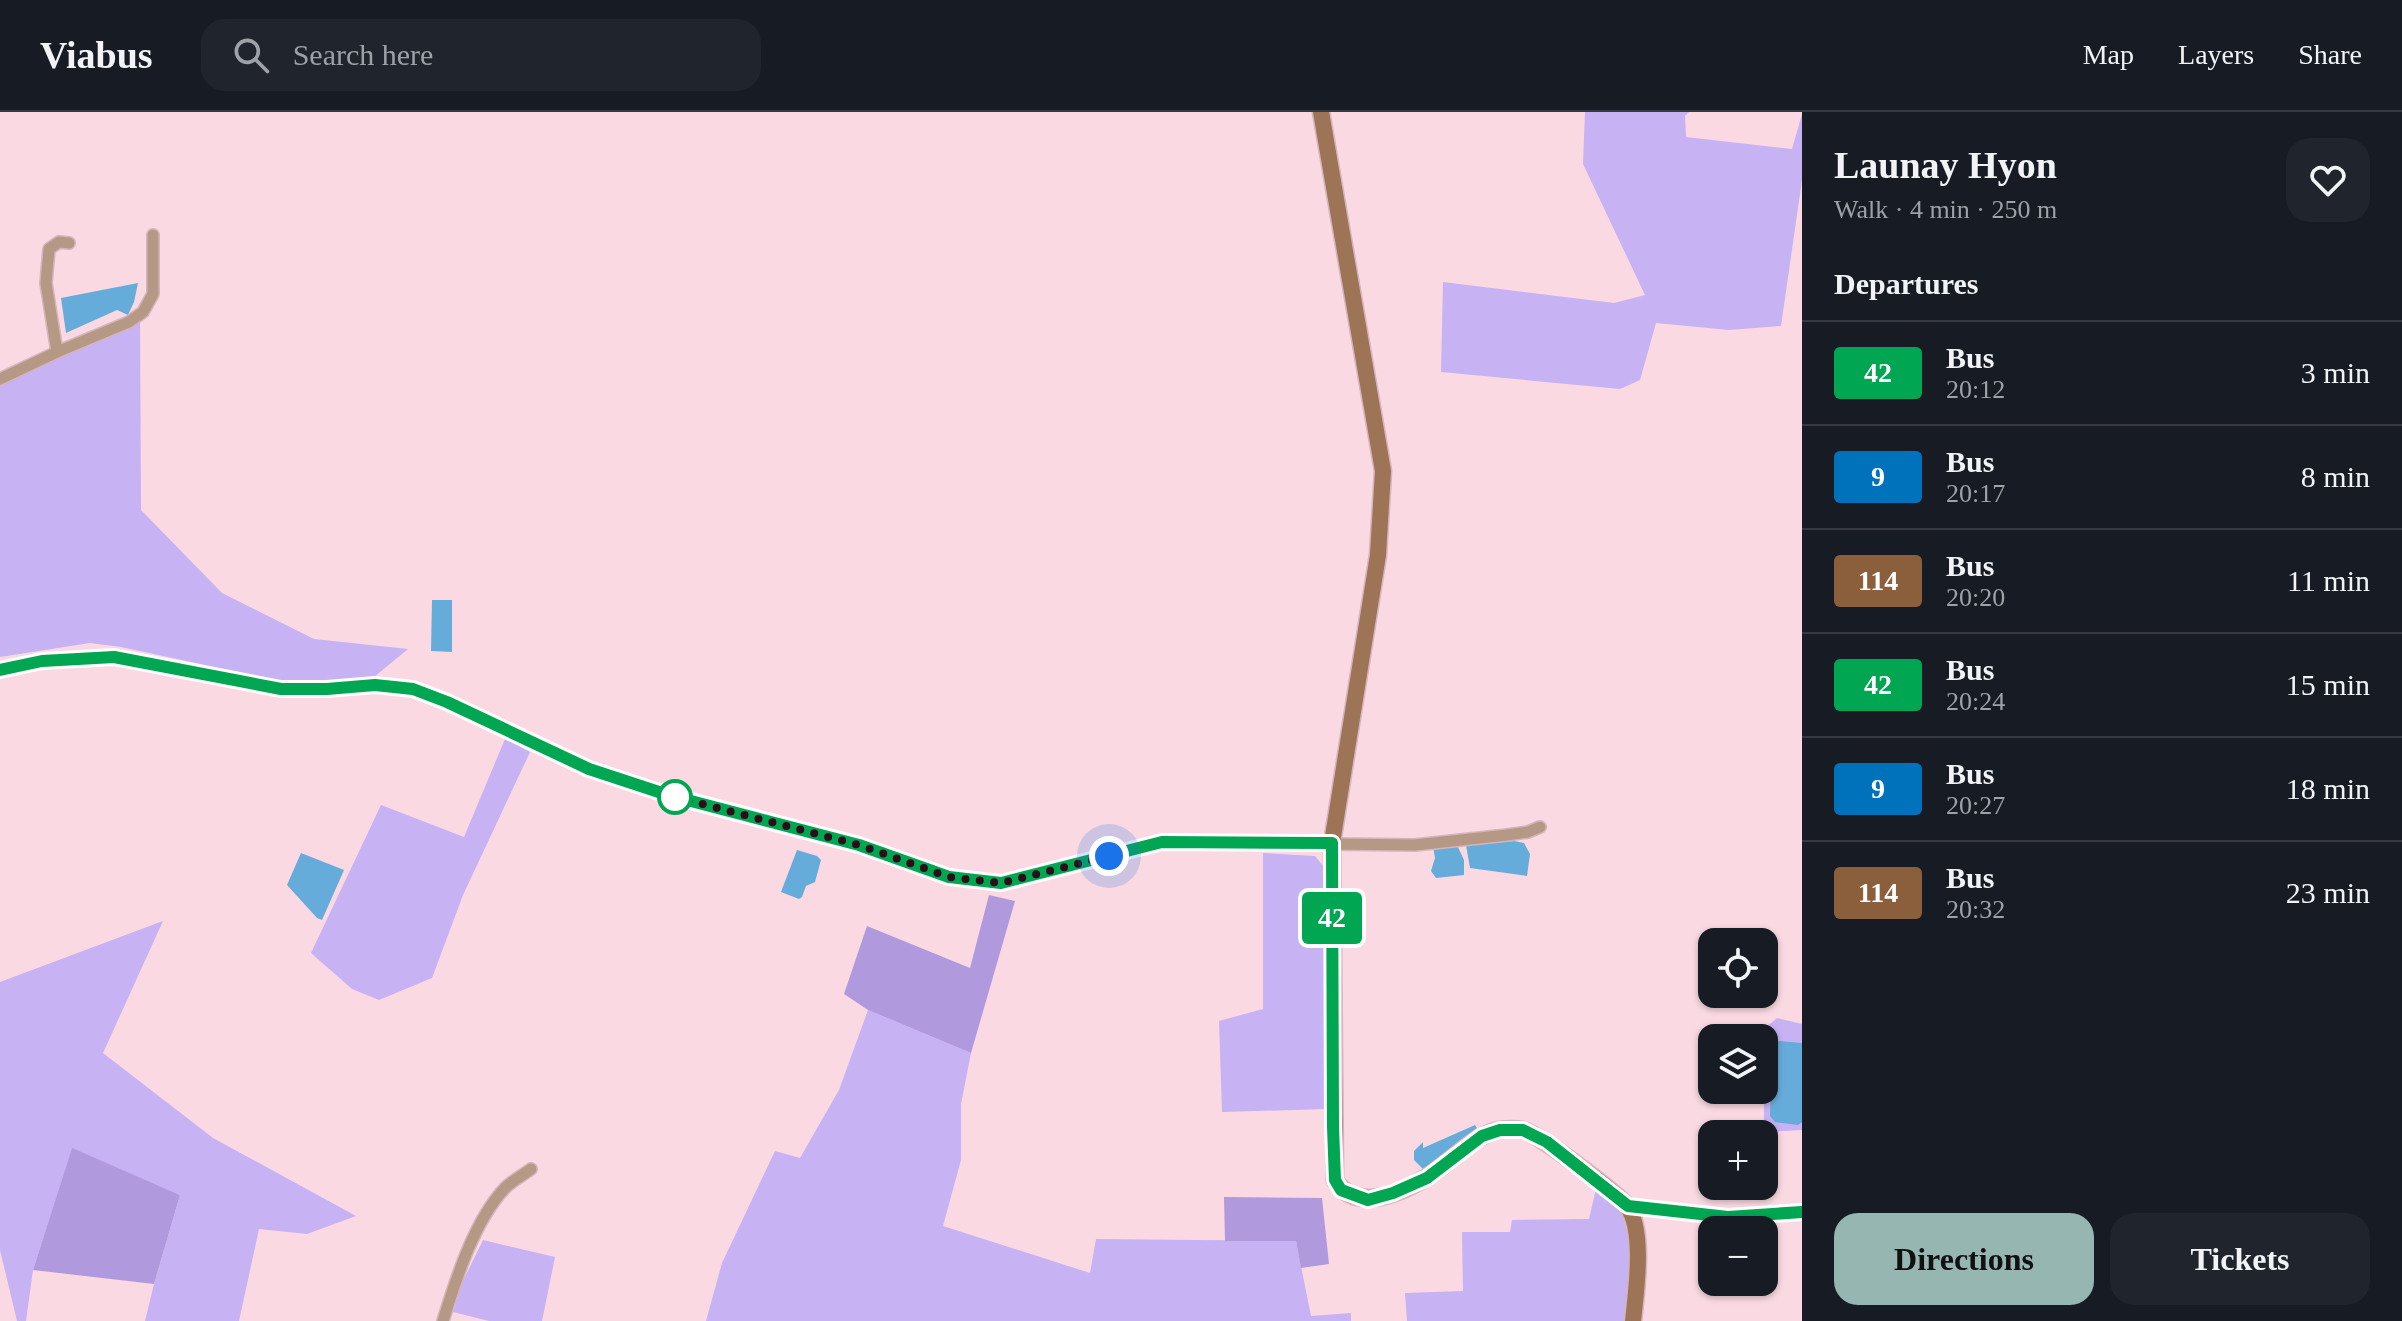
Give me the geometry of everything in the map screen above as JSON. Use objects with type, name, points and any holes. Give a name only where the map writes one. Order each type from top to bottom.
[{"type":"street","points":[[1321,112],[1383,471],[1378,555],[1332,843],[1335,1180],[1341,1190],[1368,1200],[1427,1178],[1482,1136],[1500,1130],[1523,1130],[1547,1142],[1628,1206],[1728,1217],[1802,1212]]},
{"type":"street","points":[[0,379],[129,322],[143,312],[153,294],[153,235]]},
{"type":"street","points":[[57,352],[46,283],[49,249],[59,242],[69,243]]},
{"type":"street","points":[[0,670],[56,659],[114,657],[281,689],[375,685],[413,689],[589,769],[668,795],[859,845],[949,877],[1001,883],[1162,842],[1415,845],[1528,832],[1540,827]]},
{"type":"street","points":[[443,1321],[465,1256],[483,1221],[505,1188],[531,1169]]},
{"type":"street","points":[[1628,1206],[1636,1233],[1638,1262],[1633,1321]]},
{"type":"shaded area","points":[[1585,112],[1689,112],[1685,116],[1686,137],[1792,149],[1802,114],[1802,180],[1781,326],[1729,330],[1656,323],[1640,380],[1620,389],[1441,372],[1443,282],[1614,303],[1645,295],[1583,164]]},
{"type":"shaded area","points":[[140,320],[141,510],[222,593],[314,639],[408,649],[374,677],[305,683],[280,681],[90,643],[0,657],[0,383]]},
{"type":"shaded area","points":[[505,739],[530,752],[463,895],[432,978],[379,1000],[352,989],[311,953],[381,805],[464,837]]},
{"type":"shaded area","points":[[1263,853],[1315,856],[1325,868],[1327,1109],[1222,1112],[1219,1021],[1263,1009]]},
{"type":"shaded area","points":[[989,895],[1015,901],[971,1053],[868,1010],[844,994],[867,926],[970,968]]},
{"type":"shaded area","points":[[163,921],[103,1053],[213,1138],[356,1216],[307,1234],[259,1229],[239,1321],[145,1321],[180,1195],[72,1149],[33,1270],[26,1321],[17,1321],[0,1250],[0,982]]},
{"type":"shaded area","points":[[868,1010],[971,1053],[961,1104],[961,1160],[943,1226],[1090,1273],[1096,1239],[1296,1241],[1311,1316],[1351,1313],[1351,1321],[706,1321],[722,1263],[775,1151],[800,1158],[839,1090]]},
{"type":"shaded area","points":[[1777,1018],[1802,1024],[1802,1130],[1778,1131],[1778,1120],[1764,1120],[1764,1104],[1778,1104],[1778,1024],[1770,1024]]},
{"type":"shaded area","points":[[72,1148],[180,1195],[154,1284],[33,1270]]},
{"type":"shaded area","points":[[1596,1189],[1621,1211],[1633,1249],[1629,1321],[1407,1321],[1405,1293],[1463,1291],[1462,1232],[1510,1232],[1512,1220],[1589,1219]]},
{"type":"shaded area","points":[[1224,1197],[1322,1198],[1329,1264],[1301,1268],[1296,1241],[1225,1241]]},
{"type":"shaded area","points":[[483,1240],[555,1257],[542,1321],[489,1321],[453,1312],[462,1283]]},
{"type":"water","points":[[138,283],[128,315],[117,310],[66,333],[61,298]]},
{"type":"water","points":[[432,600],[452,600],[452,652],[431,651]]},
{"type":"water","points":[[1524,843],[1530,854],[1527,876],[1470,868],[1466,845]]},
{"type":"water","points":[[1457,845],[1464,860],[1464,875],[1436,878],[1431,871],[1435,858],[1433,846]]},
{"type":"water","points":[[797,850],[821,860],[815,882],[806,886],[799,899],[781,892]]},
{"type":"water","points":[[301,853],[344,870],[322,920],[287,885]]},
{"type":"water","points":[[1778,1041],[1802,1043],[1802,1122],[1798,1125],[1778,1122],[1770,1116],[1770,1104],[1778,1104]]},
{"type":"water","points":[[1475,1125],[1477,1128],[1423,1169],[1414,1160],[1414,1151],[1423,1142],[1423,1148]]},
{"type":"bus line","name":"42","points":[[0,670],[42,661],[114,657],[281,689],[375,685],[413,689],[589,769],[744,817],[859,845],[949,877],[1001,883],[1162,842],[1332,843],[1333,1127],[1335,1180],[1341,1190],[1368,1200],[1393,1193],[1427,1178],[1482,1136],[1500,1130],[1523,1130],[1547,1142],[1628,1206],[1728,1217],[1802,1212]]},
{"type":"route","points":[[675,797],[668,795],[859,845],[949,877],[1001,883],[1109,856]]}]
